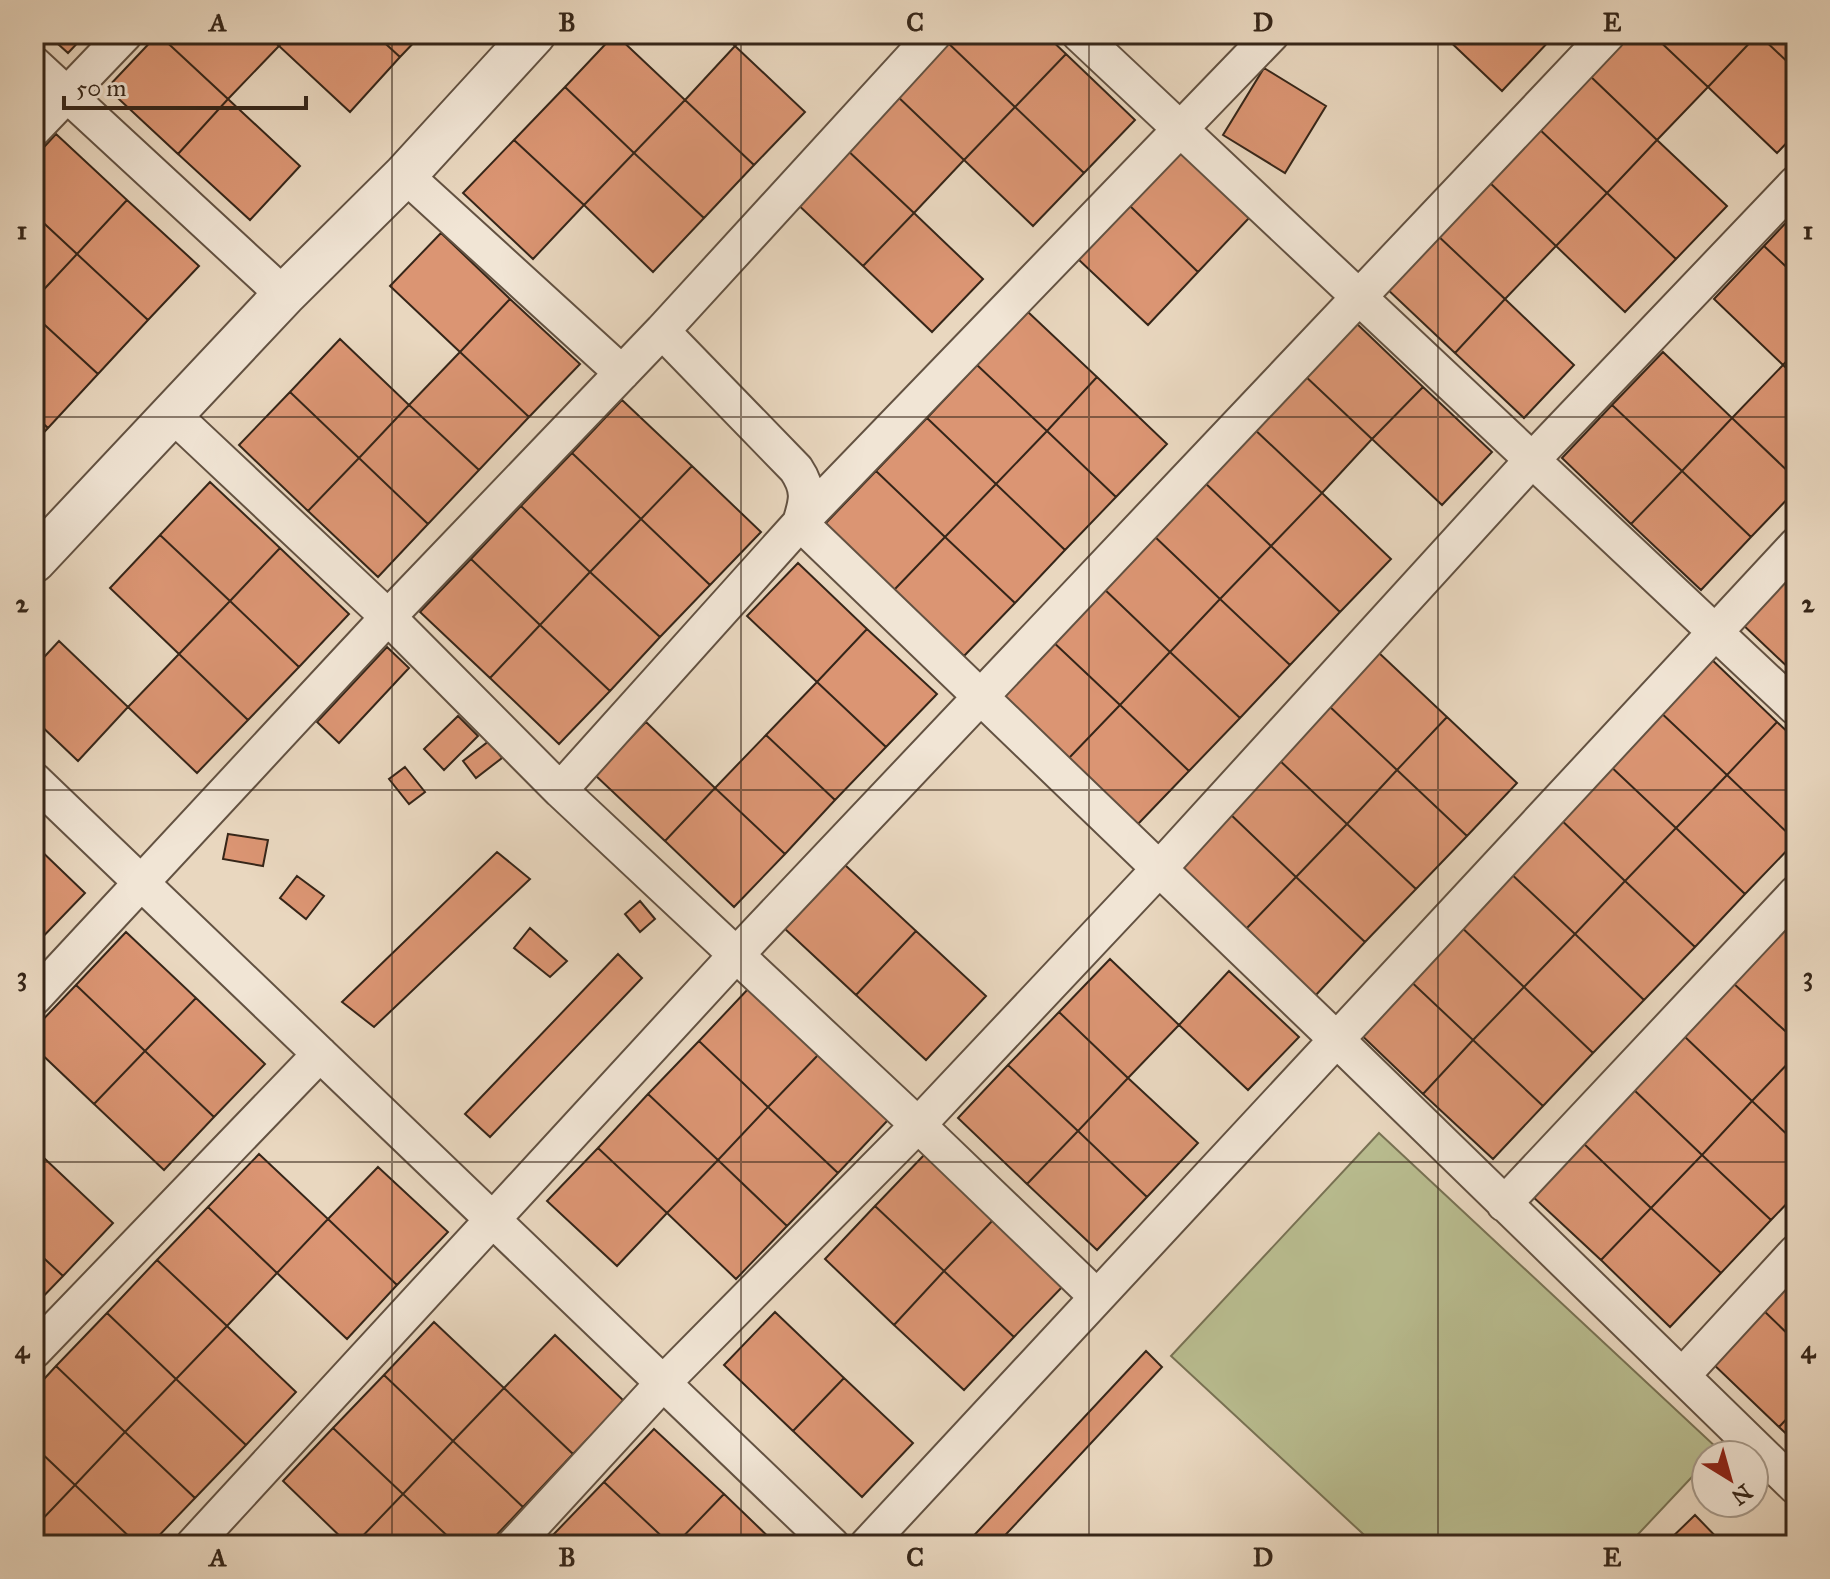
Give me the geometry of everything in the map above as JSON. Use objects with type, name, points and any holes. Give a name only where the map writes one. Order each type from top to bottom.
[{"type":"street","points":[[34,129],[125,34]]},
{"type":"street","points":[[34,561],[284,295],[405,175],[534,34]]},
{"type":"street","points":[[34,998],[388,617],[662,331],[934,34]]},
{"type":"street","points":[[1079,34],[1796,708]]},
{"type":"street","points":[[560,790],[800,523],[1272,34]]},
{"type":"street","points":[[193,1545],[736,955],[1608,34]]},
{"type":"street","points":[[34,64],[284,295]]},
{"type":"street","points":[[405,175],[622,373]]},
{"type":"street","points":[[514,1545],[663,1383],[918,1125],[1158,870],[1532,460],[1796,183]]},
{"type":"street","points":[[662,331],[796,469],[802,478],[807,499],[800,523]]},
{"type":"street","points":[[172,414],[388,617],[560,790],[1097,1297]]},
{"type":"street","points":[[800,523],[1796,1487]]},
{"type":"street","points":[[867,1545],[1796,545]]},
{"type":"street","points":[[34,780],[832,1545]]},
{"type":"street","points":[[1504,1204],[1796,893]]},
{"type":"street","points":[[34,1351],[320,1054]]},
{"type":"street","points":[[1682,1376],[1796,1252]]},
{"type":"green space","points":[[1379,1133],[1707,1439],[1690,1439],[1690,1479],[1628,1545],[1375,1545],[1171,1356]]},
{"type":"building","points":[[47,34],[86,34],[68,53]]},
{"type":"building","points":[[158,34],[228,99],[178,154],[107,88]]},
{"type":"building","points":[[158,34],[266,34],[279,46],[228,99]]},
{"type":"building","points":[[266,34],[289,34],[279,46]]},
{"type":"building","points":[[289,34],[375,34],[400,57],[350,112],[279,46]]},
{"type":"building","points":[[375,34],[422,34],[400,57]]},
{"type":"building","points":[[615,34],[685,100],[634,153],[565,87]]},
{"type":"building","points":[[723,34],[747,34],[735,46]]},
{"type":"building","points":[[952,34],[1045,34],[1066,54],[1015,107],[946,41]]},
{"type":"building","points":[[1442,34],[1548,34],[1552,38],[1502,91]]},
{"type":"building","points":[[1626,34],[1652,34],[1708,87],[1657,140],[1588,74]]},
{"type":"building","points":[[1652,34],[1758,34],[1708,87]]},
{"type":"building","points":[[1758,34],[1796,70],[1796,133],[1777,153],[1708,87]]},
{"type":"building","points":[[1758,34],[1796,34],[1796,70]]},
{"type":"building","points":[[946,41],[1015,107],[964,160],[895,94]]},
{"type":"building","points":[[735,46],[805,112],[754,165],[685,100]]},
{"type":"building","points":[[1066,54],[1135,120],[1084,173],[1015,107]]},
{"type":"building","points":[[1264,68],[1326,106],[1285,173],[1223,135]]},
{"type":"building","points":[[1588,74],[1657,140],[1607,193],[1537,127]]},
{"type":"building","points":[[565,87],[634,153],[584,205],[514,140]]},
{"type":"building","points":[[895,94],[964,160],[914,213],[844,147]]},
{"type":"building","points":[[228,99],[300,166],[250,220],[178,154]]},
{"type":"building","points":[[685,100],[754,165],[704,218],[634,153]]},
{"type":"building","points":[[1015,107],[1084,173],[1033,226],[964,160]]},
{"type":"building","points":[[1537,127],[1607,193],[1556,246],[1487,180]]},
{"type":"building","points":[[56,134],[127,200],[77,254],[34,214],[34,158]]},
{"type":"building","points":[[514,140],[584,205],[533,259],[463,193]]},
{"type":"building","points":[[1657,140],[1727,206],[1676,259],[1607,193]]},
{"type":"building","points":[[844,147],[914,213],[863,266],[793,200]]},
{"type":"building","points":[[1180,152],[1249,218],[1198,272],[1129,205]]},
{"type":"building","points":[[634,153],[704,218],[653,272],[584,205]]},
{"type":"building","points":[[1487,180],[1556,246],[1505,299],[1436,234]]},
{"type":"building","points":[[1607,193],[1676,259],[1625,312],[1556,246]]},
{"type":"building","points":[[127,200],[199,266],[148,320],[77,254]]},
{"type":"building","points":[[1129,205],[1198,272],[1148,325],[1078,259]]},
{"type":"building","points":[[1796,212],[1796,276],[1764,246]]},
{"type":"building","points":[[914,213],[983,279],[932,332],[863,266]]},
{"type":"building","points":[[34,214],[77,254],[34,300]]},
{"type":"building","points":[[441,233],[510,299],[460,352],[390,286]]},
{"type":"building","points":[[1436,234],[1505,299],[1455,353],[1385,287]]},
{"type":"building","points":[[1764,246],[1796,276],[1796,351],[1783,365],[1714,299]]},
{"type":"building","points":[[77,254],[148,320],[98,374],[34,315],[34,300]]},
{"type":"building","points":[[510,299],[580,364],[529,417],[460,352]]},
{"type":"building","points":[[1505,299],[1574,365],[1524,418],[1455,353]]},
{"type":"building","points":[[1028,312],[1097,377],[1047,431],[977,365]]},
{"type":"building","points":[[34,315],[98,374],[48,428],[34,415]]},
{"type":"building","points":[[1354,321],[1423,387],[1372,439],[1303,374]]},
{"type":"building","points":[[340,339],[409,405],[359,458],[290,392]]},
{"type":"building","points":[[460,352],[529,417],[479,470],[409,405]]},
{"type":"building","points":[[1663,352],[1732,418],[1682,471],[1612,405]]},
{"type":"building","points":[[977,365],[1047,431],[996,484],[927,418]]},
{"type":"building","points":[[1783,365],[1796,377],[1796,479],[1732,418]]},
{"type":"building","points":[[1303,374],[1372,439],[1322,493],[1252,427]]},
{"type":"building","points":[[1097,377],[1167,444],[1116,497],[1047,431]]},
{"type":"building","points":[[1423,387],[1492,452],[1442,505],[1372,439]]},
{"type":"building","points":[[290,392],[359,458],[308,511],[239,445]]},
{"type":"building","points":[[622,400],[692,466],[641,519],[572,453]]},
{"type":"building","points":[[409,405],[479,470],[428,524],[359,458]]},
{"type":"building","points":[[1612,405],[1682,471],[1631,524],[1562,458]]},
{"type":"building","points":[[34,415],[48,428],[34,443]]},
{"type":"building","points":[[927,418],[996,484],[945,537],[876,471]]},
{"type":"building","points":[[1732,418],[1796,479],[1796,490],[1751,537],[1682,471]]},
{"type":"building","points":[[1252,427],[1322,493],[1271,546],[1202,480]]},
{"type":"building","points":[[1047,431],[1116,497],[1065,550],[996,484]]},
{"type":"building","points":[[572,453],[641,519],[590,572],[521,506]]},
{"type":"building","points":[[359,458],[428,524],[378,577],[308,511]]},
{"type":"building","points":[[692,466],[761,532],[710,585],[641,519]]},
{"type":"building","points":[[876,471],[945,537],[894,590],[825,524]]},
{"type":"building","points":[[1682,471],[1751,537],[1701,590],[1631,524]]},
{"type":"building","points":[[1202,480],[1271,546],[1220,599],[1151,533]]},
{"type":"building","points":[[210,482],[280,548],[230,601],[160,535]]},
{"type":"building","points":[[996,484],[1065,550],[1015,603],[945,537]]},
{"type":"building","points":[[1322,493],[1391,559],[1340,612],[1271,546]]},
{"type":"building","points":[[521,506],[590,572],[540,625],[471,559]]},
{"type":"building","points":[[641,519],[710,585],[660,637],[590,572]]},
{"type":"building","points":[[1151,533],[1220,599],[1170,652],[1101,586]]},
{"type":"building","points":[[160,535],[230,601],[179,654],[110,588]]},
{"type":"building","points":[[945,537],[1015,603],[964,656],[894,590]]},
{"type":"building","points":[[1271,546],[1340,612],[1290,665],[1220,599]]},
{"type":"building","points":[[280,548],[349,614],[299,667],[230,601]]},
{"type":"building","points":[[471,559],[540,625],[490,678],[420,612]]},
{"type":"building","points":[[798,563],[867,629],[817,682],[747,616]]},
{"type":"building","points":[[1790,569],[1796,575],[1796,675],[1740,622]]},
{"type":"building","points":[[590,572],[660,637],[610,691],[540,625]]},
{"type":"building","points":[[1101,586],[1170,652],[1120,705],[1050,639]]},
{"type":"building","points":[[1220,599],[1290,665],[1240,718],[1170,652]]},
{"type":"building","points":[[230,601],[299,667],[248,720],[179,654]]},
{"type":"building","points":[[540,625],[610,691],[559,744],[490,678]]},
{"type":"building","points":[[867,629],[937,694],[886,747],[817,682]]},
{"type":"building","points":[[1050,639],[1120,705],[1069,758],[999,693]]},
{"type":"building","points":[[59,641],[128,707],[78,761],[34,719],[34,668]]},
{"type":"building","points":[[387,647],[409,668],[339,743],[317,722]]},
{"type":"building","points":[[1170,652],[1240,718],[1189,771],[1120,705]]},
{"type":"building","points":[[1378,652],[1447,717],[1397,770],[1328,705]]},
{"type":"building","points":[[179,654],[248,720],[197,773],[128,707]]},
{"type":"building","points":[[1708,656],[1777,722],[1727,775],[1657,709]]},
{"type":"building","points":[[817,682],[886,747],[835,800],[766,735]]},
{"type":"building","points":[[1120,705],[1189,771],[1138,824],[1069,758]]},
{"type":"building","points":[[1328,705],[1397,770],[1347,824],[1277,758]]},
{"type":"building","points":[[1657,709],[1727,775],[1676,828],[1606,762]]},
{"type":"building","points":[[458,716],[478,736],[444,770],[424,749]]},
{"type":"building","points":[[1447,717],[1517,783],[1467,836],[1397,770]]},
{"type":"building","points":[[646,722],[715,788],[665,841],[595,775]]},
{"type":"building","points":[[1777,722],[1796,740],[1796,841],[1727,775]]},
{"type":"building","points":[[766,735],[835,800],[785,854],[715,788]]},
{"type":"building","points":[[489,741],[502,758],[476,778],[463,761]]},
{"type":"building","points":[[1277,758],[1347,824],[1296,877],[1227,811]]},
{"type":"building","points":[[1606,762],[1676,828],[1625,881],[1556,815]]},
{"type":"building","points":[[405,767],[425,792],[409,804],[389,779]]},
{"type":"building","points":[[1397,770],[1467,836],[1416,889],[1347,824]]},
{"type":"building","points":[[1727,775],[1796,841],[1745,894],[1676,828]]},
{"type":"building","points":[[715,788],[785,854],[734,907],[665,841]]},
{"type":"building","points":[[1227,811],[1296,877],[1245,930],[1176,864]]},
{"type":"building","points":[[1556,815],[1625,881],[1575,934],[1505,868]]},
{"type":"building","points":[[1347,824],[1416,889],[1365,942],[1296,877]]},
{"type":"building","points":[[1676,828],[1745,894],[1695,947],[1625,881]]},
{"type":"building","points":[[228,834],[268,840],[263,866],[223,859]]},
{"type":"building","points":[[34,844],[85,893],[34,946]]},
{"type":"building","points":[[497,852],[530,879],[374,1027],[342,1002]]},
{"type":"building","points":[[845,865],[916,931],[856,995],[785,929]]},
{"type":"building","points":[[1505,868],[1575,934],[1524,987],[1455,921]]},
{"type":"building","points":[[297,876],[324,896],[306,919],[280,898]]},
{"type":"building","points":[[1296,877],[1365,942],[1315,996],[1245,930]]},
{"type":"building","points":[[1625,881],[1695,947],[1644,1000],[1575,934]]},
{"type":"building","points":[[640,901],[655,919],[640,932],[625,914]]},
{"type":"building","points":[[1796,917],[1796,941],[1784,930]]},
{"type":"building","points":[[1455,921],[1524,987],[1473,1040],[1404,975]]},
{"type":"building","points":[[530,928],[567,961],[550,977],[514,948]]},
{"type":"building","points":[[1784,930],[1796,941],[1796,1041],[1733,983]]},
{"type":"building","points":[[916,931],[986,996],[926,1060],[856,995]]},
{"type":"building","points":[[126,932],[196,998],[145,1051],[76,985]]},
{"type":"building","points":[[1575,934],[1644,1000],[1593,1053],[1524,987]]},
{"type":"building","points":[[618,954],[642,978],[490,1137],[465,1114]]},
{"type":"building","points":[[1110,959],[1179,1025],[1128,1078],[1059,1012]]},
{"type":"building","points":[[1229,971],[1299,1037],[1248,1090],[1179,1025]]},
{"type":"building","points":[[1404,975],[1473,1040],[1423,1094],[1354,1028]]},
{"type":"building","points":[[1733,983],[1796,1041],[1796,1055],[1752,1101],[1683,1035]]},
{"type":"building","points":[[76,985],[145,1051],[94,1104],[34,1047],[34,1029]]},
{"type":"building","points":[[1524,987],[1593,1053],[1543,1106],[1473,1040]]},
{"type":"building","points":[[749,988],[819,1054],[768,1107],[699,1041]]},
{"type":"building","points":[[196,998],[265,1064],[214,1117],[145,1051]]},
{"type":"building","points":[[1059,1012],[1128,1078],[1078,1131],[1008,1065]]},
{"type":"building","points":[[1683,1035],[1752,1101],[1702,1155],[1632,1088]]},
{"type":"building","points":[[1473,1040],[1543,1106],[1493,1159],[1423,1094]]},
{"type":"building","points":[[699,1041],[768,1107],[718,1160],[648,1094]]},
{"type":"building","points":[[145,1051],[214,1117],[164,1170],[94,1104]]},
{"type":"building","points":[[819,1054],[888,1120],[838,1173],[768,1107]]},
{"type":"building","points":[[1796,1055],[1796,1143],[1752,1101]]},
{"type":"building","points":[[1008,1065],[1078,1131],[1027,1184],[958,1118]]},
{"type":"building","points":[[1128,1078],[1198,1143],[1147,1197],[1078,1131]]},
{"type":"building","points":[[1632,1088],[1702,1155],[1651,1208],[1582,1142]]},
{"type":"building","points":[[648,1094],[718,1160],[667,1213],[598,1148]]},
{"type":"building","points":[[1752,1101],[1796,1143],[1796,1194],[1771,1220],[1702,1155]]},
{"type":"building","points":[[768,1107],[838,1173],[787,1226],[718,1160]]},
{"type":"building","points":[[1078,1131],[1147,1197],[1097,1250],[1027,1184]]},
{"type":"building","points":[[1582,1142],[1651,1208],[1601,1260],[1531,1195]]},
{"type":"building","points":[[598,1148],[667,1213],[617,1266],[547,1201]]},
{"type":"building","points":[[926,1153],[995,1218],[944,1271],[875,1206]]},
{"type":"building","points":[[259,1154],[328,1219],[277,1273],[208,1207]]},
{"type":"building","points":[[1702,1155],[1771,1220],[1721,1273],[1651,1208]]},
{"type":"building","points":[[44,1158],[113,1223],[63,1276],[34,1249],[34,1168]]},
{"type":"building","points":[[718,1160],[787,1226],[736,1279],[667,1213]]},
{"type":"building","points":[[378,1167],[448,1232],[397,1285],[328,1219]]},
{"type":"building","points":[[875,1206],[944,1271],[894,1325],[825,1259]]},
{"type":"building","points":[[208,1207],[277,1273],[227,1326],[157,1260]]},
{"type":"building","points":[[1651,1208],[1721,1273],[1670,1327],[1601,1260]]},
{"type":"building","points":[[995,1218],[1065,1284],[1014,1337],[944,1271]]},
{"type":"building","points":[[328,1219],[397,1285],[347,1339],[277,1273]]},
{"type":"building","points":[[34,1249],[63,1276],[34,1306]]},
{"type":"building","points":[[157,1260],[227,1326],[176,1379],[107,1313]]},
{"type":"building","points":[[944,1271],[1014,1337],[964,1390],[894,1325]]},
{"type":"building","points":[[1796,1271],[1796,1342],[1761,1308]]},
{"type":"building","points":[[1761,1308],[1796,1342],[1796,1409],[1779,1427],[1710,1361]]},
{"type":"building","points":[[775,1312],[844,1378],[793,1431],[724,1365]]},
{"type":"building","points":[[107,1313],[176,1379],[125,1432],[56,1366]]},
{"type":"building","points":[[434,1322],[504,1388],[453,1441],[384,1375]]},
{"type":"building","points":[[227,1326],[296,1392],[246,1445],[176,1379]]},
{"type":"building","points":[[555,1335],[624,1401],[573,1454],[504,1388]]},
{"type":"building","points":[[1146,1351],[1162,1367],[996,1545],[965,1545]]},
{"type":"building","points":[[56,1366],[125,1432],[75,1485],[34,1446],[34,1390]]},
{"type":"building","points":[[384,1375],[453,1441],[403,1494],[333,1428]]},
{"type":"building","points":[[844,1378],[913,1443],[862,1497],[793,1431]]},
{"type":"building","points":[[176,1379],[246,1445],[195,1498],[125,1432]]},
{"type":"building","points":[[504,1388],[573,1454],[523,1507],[453,1441]]},
{"type":"building","points":[[1796,1409],[1796,1443],[1779,1427]]},
{"type":"building","points":[[333,1428],[403,1494],[354,1545],[349,1545],[283,1481]]},
{"type":"building","points":[[654,1429],[724,1494],[675,1545],[671,1545],[604,1482]]},
{"type":"building","points":[[125,1432],[195,1498],[150,1545],[138,1545],[75,1485]]},
{"type":"building","points":[[453,1441],[523,1507],[487,1545],[457,1545],[403,1494]]},
{"type":"building","points":[[34,1446],[75,1485],[34,1528]]},
{"type":"building","points":[[604,1482],[671,1545],[564,1545],[553,1535]]},
{"type":"building","points":[[75,1485],[138,1545],[34,1545],[34,1528]]},
{"type":"building","points":[[403,1494],[457,1545],[354,1545]]},
{"type":"building","points":[[724,1494],[777,1545],[675,1545]]},
{"type":"building","points":[[1691,1519],[1699,1519],[1724,1545],[1664,1545]]},
{"type":"building","points":[[553,1535],[564,1545],[543,1545]]}]
